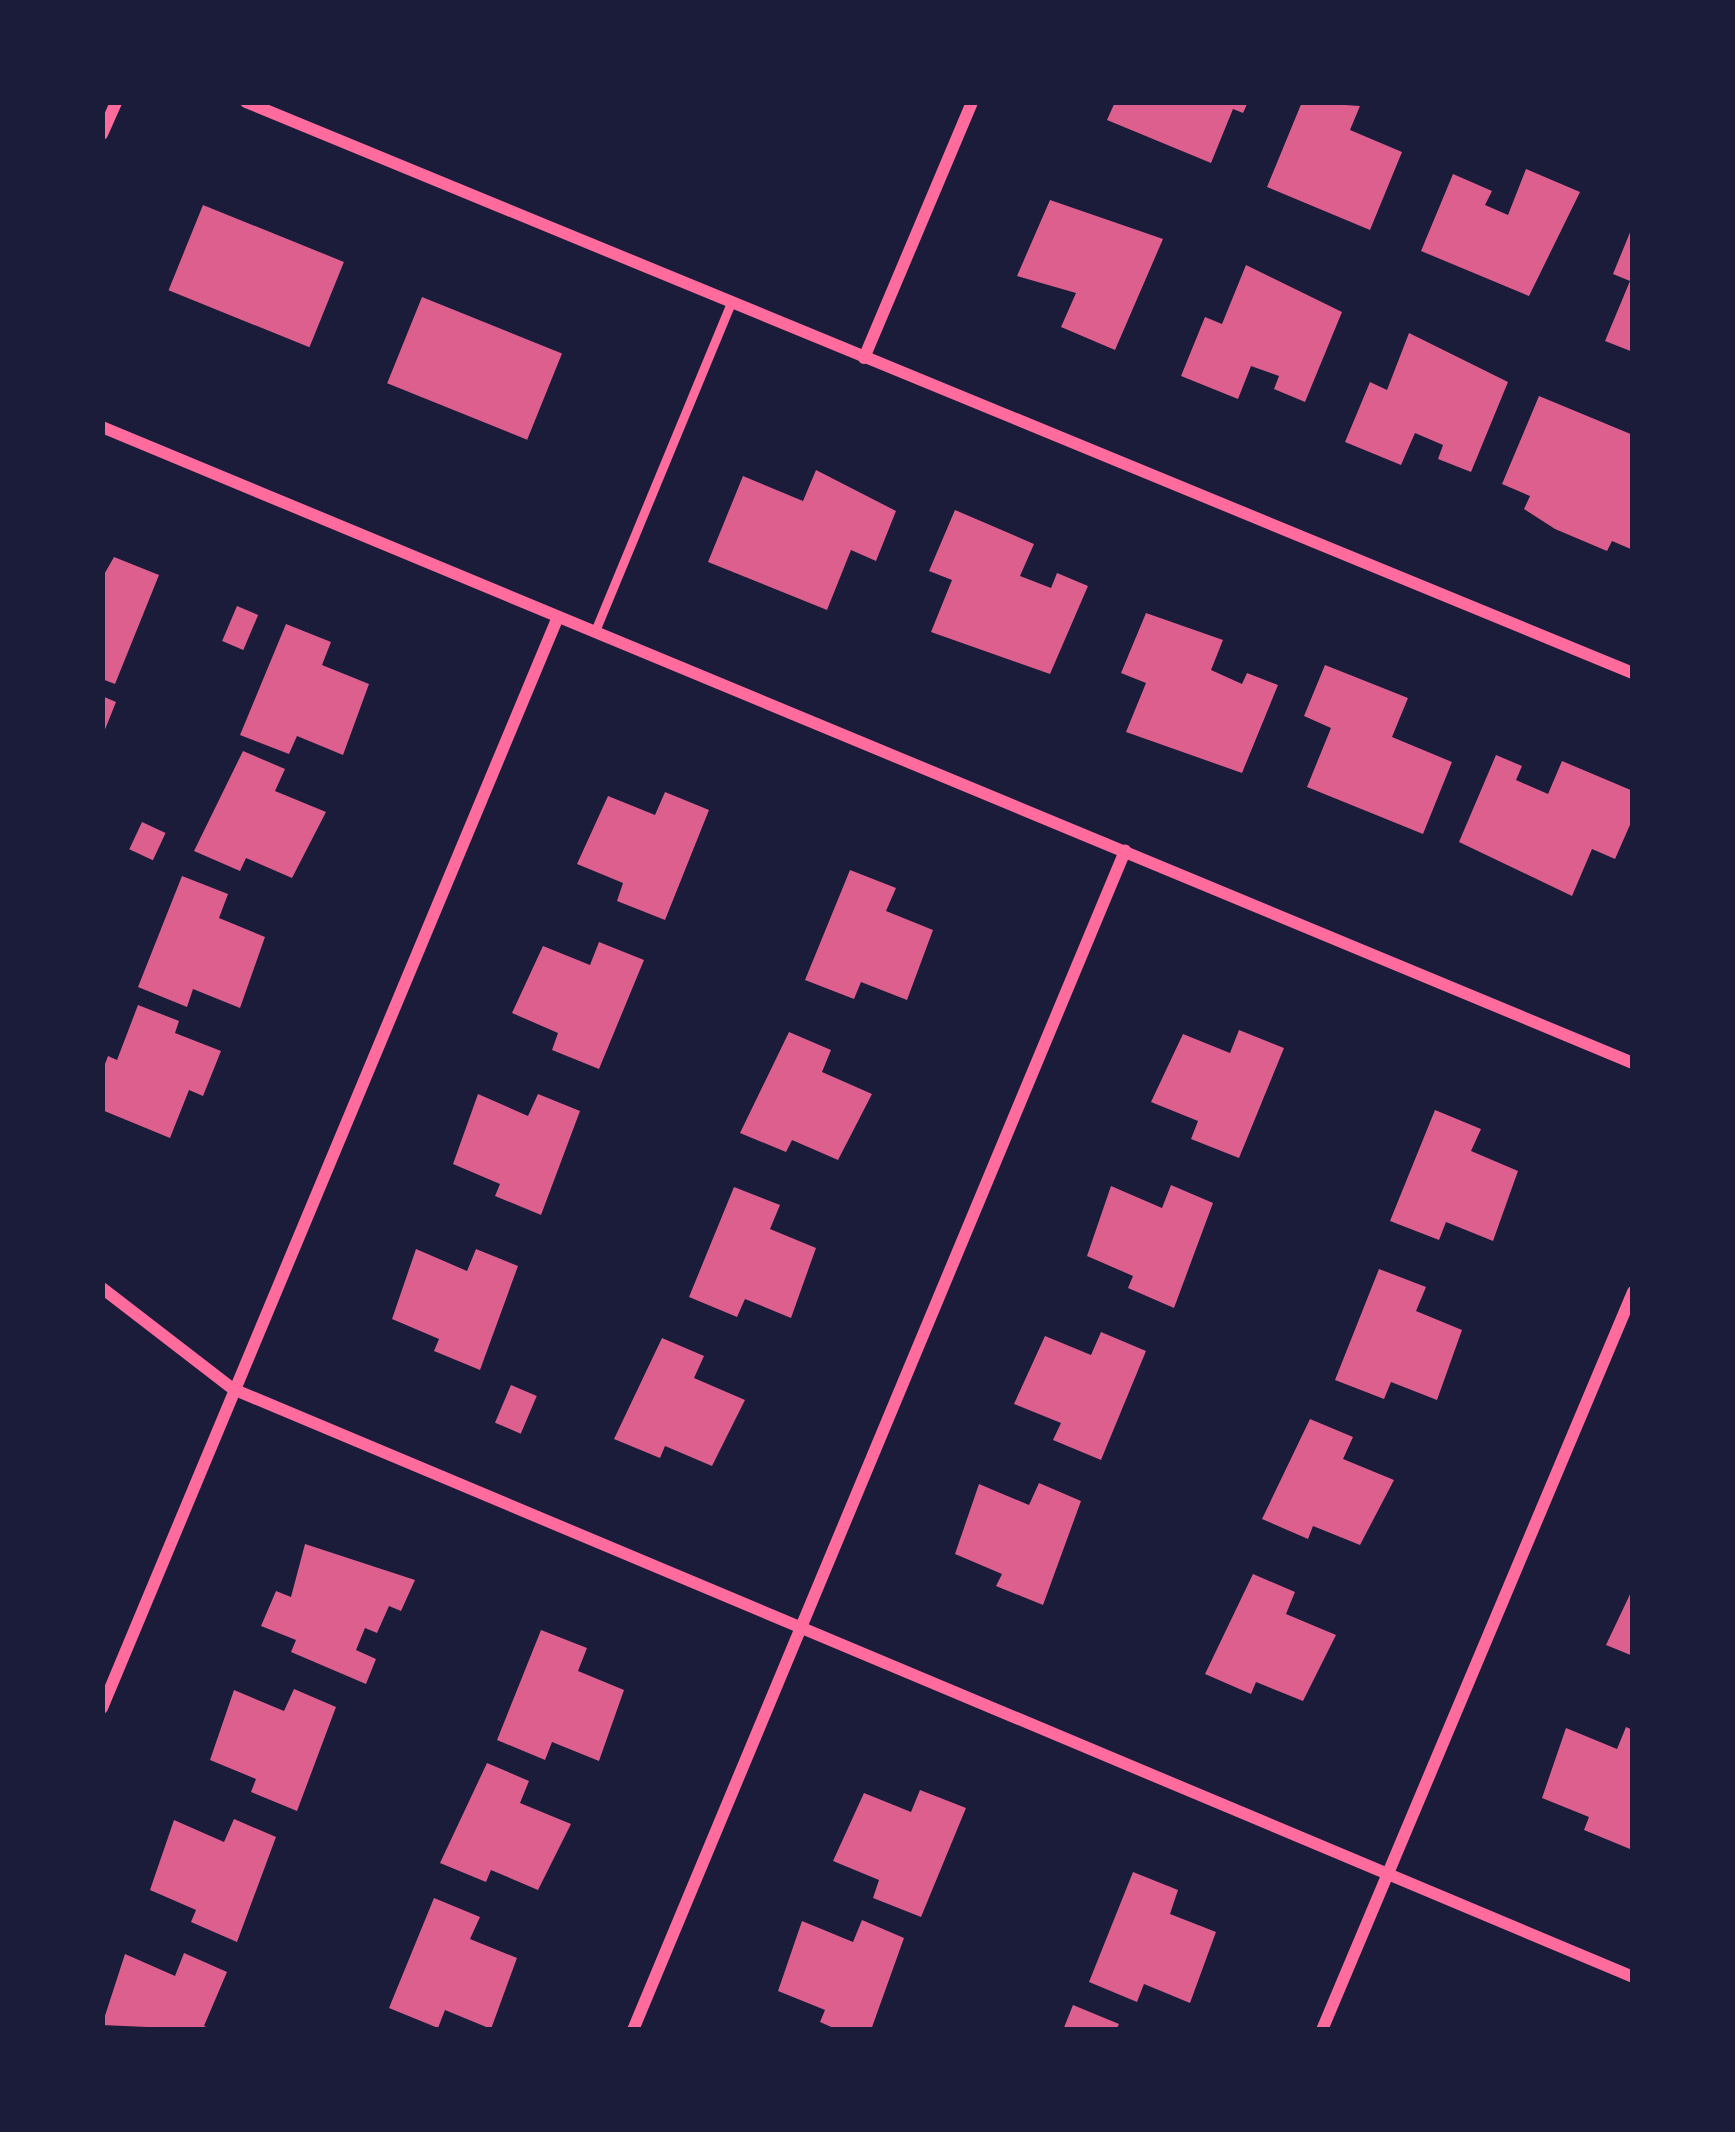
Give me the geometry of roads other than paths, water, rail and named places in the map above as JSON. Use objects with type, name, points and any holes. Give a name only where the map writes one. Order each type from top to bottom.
[{"type":"street","points":[[102,134],[116,102]]},
{"type":"street","points":[[246,102],[1633,673]]},
{"type":"street","points":[[864,358],[972,102]]},
{"type":"street","points":[[102,427],[1633,1063]]},
{"type":"street","points":[[102,1708],[557,616]]},
{"type":"street","points":[[633,2030],[1125,851]]},
{"type":"street","points":[[102,1288],[233,1389],[1633,1977]]},
{"type":"street","points":[[1322,2030],[1633,1292]]},
{"type":"lane","points":[[595,632],[731,303]]}]
